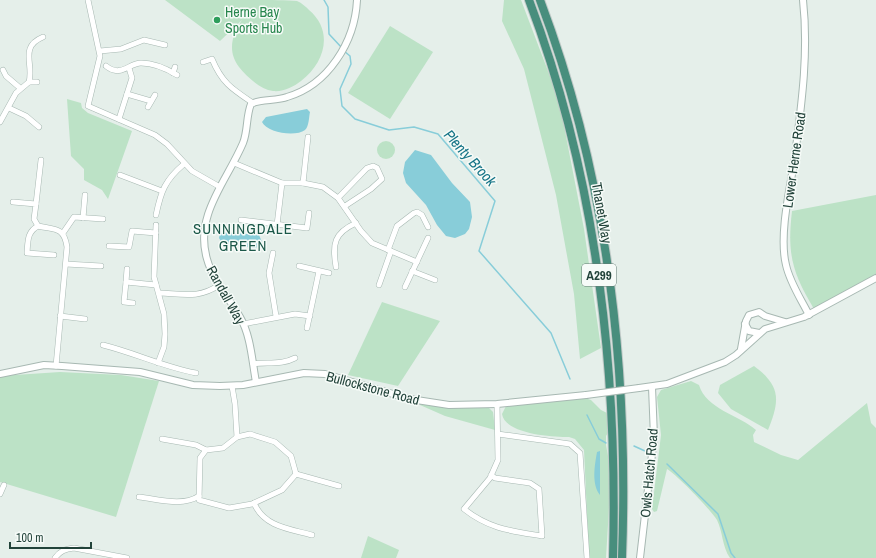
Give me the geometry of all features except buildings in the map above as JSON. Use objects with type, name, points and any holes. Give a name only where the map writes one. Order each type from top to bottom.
[{"type":"highway","name":"Thanet Way","points":[[529,0],[544,39],[575,147],[591,221],[609,352],[613,417],[615,500],[613,558]]},
{"type":"highway","name":"Thanet Way","points":[[540,0],[570,88],[585,144],[600,218],[610,280],[622,416],[624,501],[622,558]]},
{"type":"street","points":[[88,0],[100,51],[88,106],[155,135],[174,151],[184,164],[204,179],[220,188]]},
{"type":"street","points":[[203,62],[212,59],[218,73],[226,84],[255,102],[274,101],[289,97],[314,85],[327,73],[346,42],[354,18],[357,0]]},
{"type":"street","name":"Lower Herne Road","points":[[803,0],[806,37],[804,91],[787,210],[784,248],[786,264],[792,283],[809,315]]},
{"type":"street","points":[[29,82],[30,46],[34,41],[43,37]]},
{"type":"street","points":[[100,51],[121,49],[144,40],[165,44]]},
{"type":"street","points":[[106,66],[123,71],[139,63],[175,74],[176,67]]},
{"type":"street","points":[[119,119],[132,78],[129,68]]},
{"type":"street","points":[[3,70],[6,76],[20,88]]},
{"type":"street","points":[[0,122],[20,88],[29,82],[37,82]]},
{"type":"street","points":[[127,94],[151,101]]},
{"type":"street","points":[[148,107],[155,95]]},
{"type":"street","name":"Randall Way","points":[[255,102],[250,108],[246,135],[234,163],[208,212],[203,234],[207,260],[219,285],[243,324],[256,382]]},
{"type":"street","points":[[9,108],[26,116],[39,127]]},
{"type":"street","points":[[303,183],[308,137]]},
{"type":"street","points":[[38,226],[34,220],[41,160]]},
{"type":"street","points":[[234,163],[282,183],[303,183],[323,187],[338,198],[372,243],[416,262]]},
{"type":"street","points":[[156,215],[162,191],[171,176],[184,164]]},
{"type":"street","points":[[338,198],[367,168],[373,166],[377,168],[382,179],[371,189],[345,206]]},
{"type":"street","points":[[120,175],[162,191]]},
{"type":"street","points":[[277,225],[282,183]]},
{"type":"street","points":[[83,218],[85,195]]},
{"type":"street","points":[[13,202],[36,204]]},
{"type":"street","points":[[379,285],[397,226],[417,212],[422,215],[428,227]]},
{"type":"street","points":[[241,220],[307,228],[309,213]]},
{"type":"street","points":[[62,233],[74,217],[103,219]]},
{"type":"street","points":[[336,267],[334,254],[338,235],[341,230],[356,223]]},
{"type":"street","points":[[156,225],[154,277],[160,293],[164,314],[165,334],[164,347],[158,363]]},
{"type":"street","points":[[54,256],[27,253],[31,230],[38,226],[56,229],[66,238],[68,246],[56,366]]},
{"type":"street","points":[[108,246],[129,247],[132,231],[156,233]]},
{"type":"street","points":[[405,287],[428,238]]},
{"type":"street","points":[[273,253],[269,272],[276,316]]},
{"type":"street","points":[[66,264],[101,266]]},
{"type":"street","points":[[299,266],[328,273]]},
{"type":"street","points":[[127,269],[124,302],[133,303]]},
{"type":"street","points":[[308,328],[319,271]]},
{"type":"street","points":[[412,271],[434,280]]},
{"type":"street","name":"Bullockstone Road","points":[[0,374],[44,365],[140,372],[193,385],[232,386],[297,374],[325,374],[347,382],[429,403],[472,406],[586,395],[668,384],[725,362],[765,329],[809,315],[876,278]]},
{"type":"street","points":[[126,282],[156,285]]},
{"type":"street","points":[[160,293],[201,294],[211,291],[219,285]]},
{"type":"street","points":[[741,350],[747,317],[752,313],[759,312],[765,316],[787,322]]},
{"type":"street","points":[[243,324],[276,316],[295,314],[310,316]]},
{"type":"street","points":[[60,316],[85,319]]},
{"type":"street","points":[[765,316],[767,323],[765,329]]},
{"type":"street","points":[[745,324],[752,333],[759,333]]},
{"type":"street","points":[[103,345],[125,350],[158,363],[196,373]]},
{"type":"street","points":[[253,364],[266,362],[285,363],[295,358]]},
{"type":"street","points":[[232,386],[235,404],[237,437]]},
{"type":"street","name":"Owls Hatch Road","points":[[640,558],[654,445],[652,387]]},
{"type":"street","points":[[491,476],[495,478],[530,483],[539,489],[542,536],[494,527],[473,516],[464,509],[491,476],[498,460],[497,404]]},
{"type":"street","points":[[162,439],[196,445],[206,450],[224,448],[237,437],[250,434],[275,442],[291,456],[296,474]]},
{"type":"street","points":[[498,434],[570,444],[580,454],[587,558]]},
{"type":"street","points":[[206,450],[200,458],[199,500],[229,508],[254,503],[282,490],[296,474]]},
{"type":"street","points":[[296,474],[339,486]]},
{"type":"street","points":[[0,494],[4,485]]},
{"type":"street","points":[[139,497],[177,502],[187,501],[199,496]]},
{"type":"street","points":[[254,503],[263,518],[271,523],[312,535]]},
{"type":"street","points":[[55,558],[58,553],[66,549],[74,548],[126,558]]},
{"type":"green space","points":[[165,0],[297,1],[305,6],[317,18],[322,27],[324,37],[321,56],[309,74],[295,85],[281,91],[268,90],[254,82],[246,75],[235,61],[232,49],[233,37],[242,20],[220,41]]},
{"type":"green space","points":[[504,0],[521,0],[559,100],[584,229],[601,348],[580,359],[574,294],[556,195],[524,69],[502,21]]},
{"type":"green space","points":[[390,26],[433,52],[390,119],[348,93]]},
{"type":"green space","points":[[67,99],[81,103],[82,108],[88,113],[132,131],[108,199],[102,190],[84,180],[84,169],[71,156]]},
{"type":"green space","points":[[386,141],[392,144],[395,150],[392,156],[386,159],[380,156],[377,150],[380,144]]},
{"type":"green space","points":[[876,195],[876,278],[814,309],[796,273],[793,262],[790,239],[792,211]]},
{"type":"green space","points":[[382,302],[440,321],[398,386],[348,375]]},
{"type":"green space","points":[[754,366],[769,380],[776,394],[775,410],[768,430],[731,409],[718,393],[720,385]]},
{"type":"green space","points":[[60,372],[121,375],[159,381],[116,517],[0,482],[0,376]]},
{"type":"green space","points":[[691,381],[699,385],[708,400],[756,430],[753,435],[754,442],[781,455],[798,460],[867,403],[871,423],[876,428],[876,558],[730,558],[725,549],[717,520],[694,493],[667,469],[657,511],[654,512],[652,509],[661,435],[657,397],[661,390]]},
{"type":"green space","points":[[585,398],[591,400],[601,410],[607,413],[609,431],[606,436],[606,445],[610,467],[610,491],[606,558],[589,558],[584,450],[575,439],[569,437],[541,435],[520,430],[511,426],[505,421],[502,414],[506,406]]},
{"type":"green space","points":[[420,403],[488,407],[493,412],[495,430],[445,416],[420,405]]},
{"type":"green space","points":[[368,536],[399,550],[396,558],[361,558]]},
{"type":"water","points":[[307,109],[310,112],[308,124],[306,129],[301,132],[282,133],[270,129],[262,122],[266,117]]},
{"type":"water","points":[[415,150],[431,155],[452,183],[470,202],[472,217],[469,229],[465,234],[455,238],[446,236],[437,225],[426,205],[406,183],[403,173],[405,162]]},
{"type":"water","points":[[224,232],[259,235],[262,242],[261,246],[254,248],[222,243],[219,238],[220,234]]},
{"type":"water","points":[[600,451],[600,495],[595,485],[594,474],[597,452]]},
{"type":"waterway","name":"Plenty Brook","points":[[324,0],[328,7],[329,34],[342,48]]},
{"type":"waterway","name":"Plenty Brook","points":[[344,51],[350,56],[351,64],[340,89],[342,106],[355,119],[389,130],[414,127],[438,134],[495,201],[479,251],[551,333],[570,379]]},
{"type":"waterway","name":"Plenty Brook","points":[[587,415],[599,439],[606,443]]},
{"type":"waterway","name":"Plenty Brook","points":[[634,446],[645,451]]},
{"type":"waterway","name":"Plenty Brook","points":[[667,464],[718,514],[731,553],[735,558]]},
{"type":"place","name":"Herne Bay Sports Hub","points":[[217,20]]},
{"type":"district","name":"SUNNINGDALE GREEN","points":[[243,238]]}]
